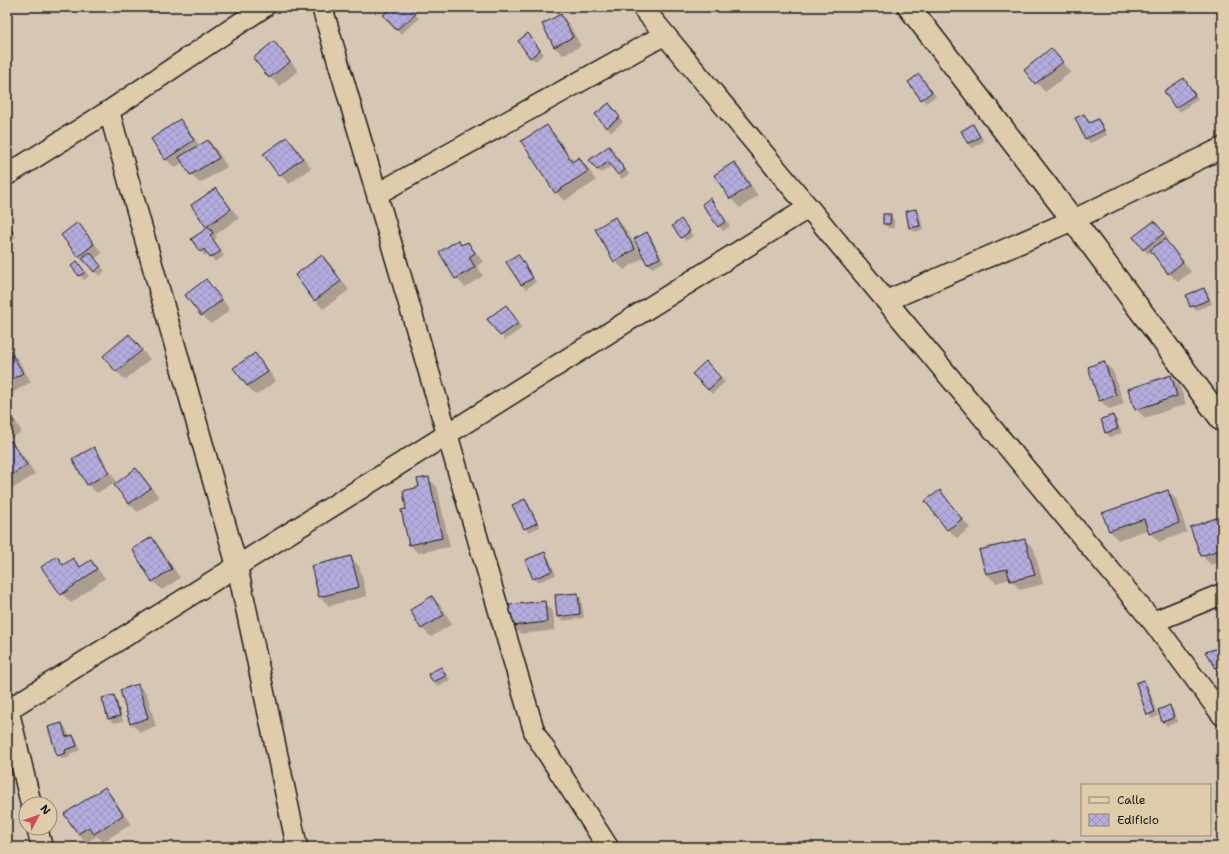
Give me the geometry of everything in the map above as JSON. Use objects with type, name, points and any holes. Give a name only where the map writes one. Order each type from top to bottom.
[{"type":"street","points":[[7,175],[109,111],[264,7]]},
{"type":"street","points":[[322,7],[535,734],[608,847]]},
{"type":"street","points":[[642,7],[1153,622],[1222,716]]},
{"type":"street","points":[[909,7],[1073,220],[1222,420]]},
{"type":"street","points":[[377,194],[664,35]]},
{"type":"street","points":[[109,111],[237,566],[297,847]]},
{"type":"street","points":[[886,301],[1073,220],[1222,148]]},
{"type":"street","points":[[29,796],[8,706],[237,566],[808,208]]},
{"type":"street","points":[[1153,622],[1222,594]]},
{"type":"street","points":[[39,836],[42,847]]},
{"type":"building","points":[[392,7],[410,7],[416,14],[396,30],[383,15]]},
{"type":"building","points":[[561,14],[573,37],[554,47],[542,24]]},
{"type":"building","points":[[528,33],[540,50],[530,58],[518,41]]},
{"type":"building","points":[[274,41],[290,62],[269,78],[253,58]]},
{"type":"building","points":[[1051,48],[1063,62],[1035,84],[1024,70]]},
{"type":"building","points":[[919,74],[932,92],[921,100],[908,82]]},
{"type":"building","points":[[1184,78],[1195,95],[1175,108],[1164,91]]},
{"type":"building","points":[[609,103],[620,117],[606,128],[595,114]]},
{"type":"building","points":[[1084,114],[1089,123],[1098,119],[1104,130],[1085,139],[1075,118]]},
{"type":"building","points":[[180,119],[194,140],[165,160],[151,139]]},
{"type":"building","points":[[973,124],[980,137],[968,144],[961,131]]},
{"type":"building","points":[[547,125],[572,162],[579,157],[588,171],[555,193],[521,141]]},
{"type":"building","points":[[287,137],[303,158],[279,176],[263,154]]},
{"type":"building","points":[[208,140],[219,158],[190,175],[179,157]]},
{"type":"building","points":[[609,146],[625,170],[618,175],[608,162],[597,170],[589,160]]},
{"type":"building","points":[[734,162],[750,186],[730,199],[714,175]]},
{"type":"building","points":[[216,188],[231,209],[206,227],[191,205]]},
{"type":"building","points":[[710,198],[726,221],[718,227],[702,204]]},
{"type":"building","points":[[916,209],[920,226],[909,228],[906,211]]},
{"type":"building","points":[[883,214],[891,214],[890,224],[883,224]]},
{"type":"building","points":[[615,217],[635,249],[614,262],[595,229]]},
{"type":"building","points":[[681,219],[690,231],[681,238],[672,226]]},
{"type":"building","points":[[1154,221],[1164,233],[1143,250],[1133,237]]},
{"type":"building","points":[[78,222],[94,244],[78,257],[61,235]]},
{"type":"building","points":[[7,223],[13,233],[7,236]]},
{"type":"building","points":[[209,227],[213,233],[210,235],[221,251],[210,258],[204,249],[200,252],[191,239]]},
{"type":"building","points":[[647,232],[660,258],[647,264],[634,239]]},
{"type":"building","points":[[1165,239],[1183,262],[1168,274],[1150,250]]},
{"type":"building","points":[[458,240],[461,245],[468,242],[475,253],[469,257],[475,267],[455,279],[439,252]]},
{"type":"building","points":[[90,252],[101,266],[94,272],[82,258]]},
{"type":"building","points":[[518,254],[533,278],[521,285],[506,262]]},
{"type":"building","points":[[322,255],[341,281],[314,301],[295,275]]},
{"type":"building","points":[[77,261],[85,272],[79,276],[71,266]]},
{"type":"building","points":[[206,279],[222,300],[201,316],[185,295]]},
{"type":"building","points":[[1204,288],[1209,300],[1190,307],[1186,295]]},
{"type":"building","points":[[506,305],[519,323],[500,336],[487,319]]},
{"type":"building","points":[[129,334],[142,350],[116,372],[103,356]]},
{"type":"building","points":[[8,348],[23,373],[7,382],[7,349]]},
{"type":"building","points":[[255,353],[268,372],[247,386],[233,368]]},
{"type":"building","points":[[706,361],[721,378],[708,390],[692,374]]},
{"type":"building","points":[[1104,361],[1116,395],[1099,401],[1088,367]]},
{"type":"building","points":[[1171,375],[1177,396],[1135,410],[1128,389]]},
{"type":"building","points":[[7,410],[14,422],[7,427]]},
{"type":"building","points":[[1113,415],[1118,429],[1105,433],[1101,419]]},
{"type":"building","points":[[11,441],[27,465],[7,478],[7,444]]},
{"type":"building","points":[[94,447],[109,473],[87,485],[72,459]]},
{"type":"building","points":[[136,468],[151,488],[129,504],[114,485]]},
{"type":"building","points":[[429,477],[442,538],[409,545],[401,510],[406,509],[403,491],[419,487],[417,479]]},
{"type":"building","points":[[940,490],[962,519],[947,530],[925,501]]},
{"type":"building","points":[[1168,490],[1179,523],[1149,534],[1144,519],[1109,531],[1102,513]]},
{"type":"building","points":[[525,499],[537,523],[524,529],[512,505]]},
{"type":"building","points":[[1222,516],[1222,549],[1201,556],[1190,527]]},
{"type":"building","points":[[152,537],[172,569],[152,582],[132,549]]},
{"type":"building","points":[[1025,539],[1035,575],[1010,581],[1007,569],[986,574],[979,550]]},
{"type":"building","points":[[545,552],[552,571],[533,579],[525,560]]},
{"type":"building","points":[[57,556],[63,565],[73,558],[80,567],[91,560],[97,569],[61,595],[41,567]]},
{"type":"building","points":[[351,556],[359,587],[319,597],[311,566]]},
{"type":"building","points":[[578,593],[580,614],[557,617],[555,595]]},
{"type":"building","points":[[432,596],[444,615],[421,629],[410,610]]},
{"type":"building","points":[[545,601],[547,622],[511,626],[509,605]]},
{"type":"building","points":[[1222,647],[1222,677],[1205,652]]},
{"type":"building","points":[[441,667],[446,676],[433,682],[428,674]]},
{"type":"building","points":[[1144,680],[1155,712],[1147,715],[1136,683]]},
{"type":"building","points":[[138,684],[148,718],[130,724],[120,690]]},
{"type":"building","points":[[114,695],[120,716],[108,719],[102,698]]},
{"type":"building","points":[[1170,705],[1174,718],[1162,722],[1158,710]]},
{"type":"building","points":[[62,723],[66,737],[73,735],[77,746],[65,750],[66,753],[57,756],[48,727]]},
{"type":"building","points":[[105,787],[123,815],[94,834],[89,827],[78,834],[64,814]]}]
